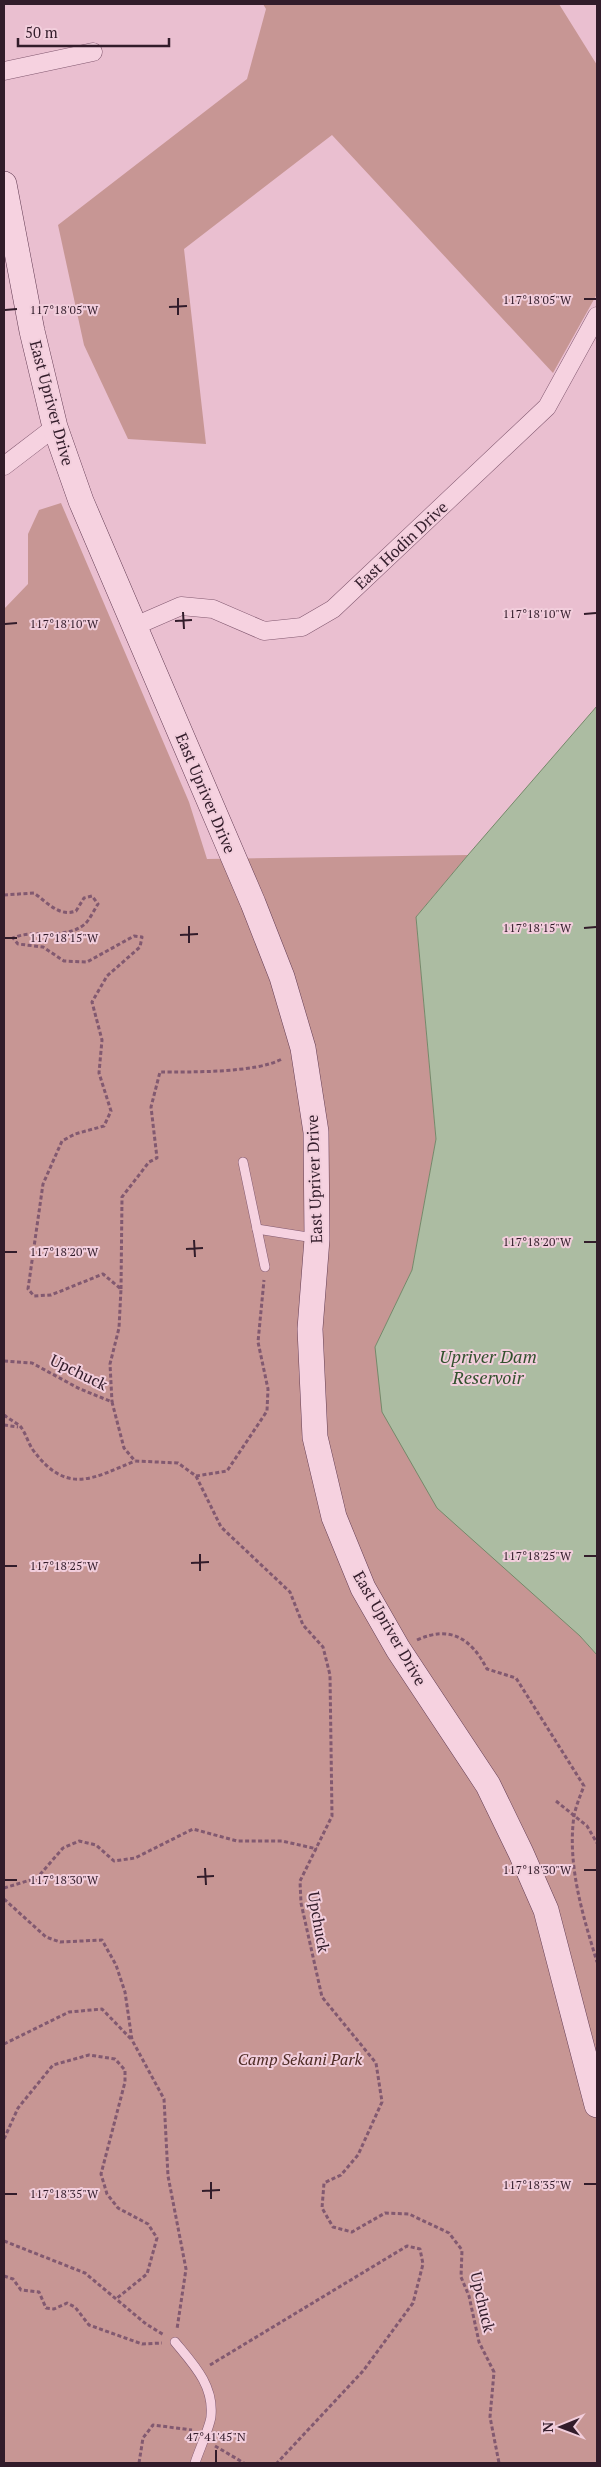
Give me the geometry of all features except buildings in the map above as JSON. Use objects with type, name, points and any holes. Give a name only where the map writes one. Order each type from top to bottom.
[{"type":"main road","name":"East Upriver Drive","points":[[4,184],[32,331],[55,427],[82,501],[253,904],[282,977],[303,1048],[316,1132],[317,1239],[310,1330],[315,1436],[334,1517],[363,1588],[398,1649],[488,1785],[522,1853],[546,1910],[597,2105]]},
{"type":"street","points":[[4,71],[93,52]]},
{"type":"street","name":"East Hodin Drive","points":[[135,626],[181,606],[213,609],[264,631],[302,627],[333,609],[547,407],[597,316]]},
{"type":"street","points":[[4,466],[55,427]]},
{"type":"lane","points":[[243,1162],[265,1267]]},
{"type":"lane","points":[[257,1229],[317,1239]]},
{"type":"lane","points":[[175,2342],[200,2372],[209,2392],[211,2417],[195,2463]]},
{"type":"path","points":[[4,895],[34,893],[56,910],[67,914],[76,911],[84,898],[92,896],[98,904],[86,923],[64,933],[21,935],[13,938],[18,944],[43,947],[64,961],[87,962],[134,936],[142,937],[140,948],[106,976],[92,1002],[102,1040],[98,1073],[111,1111],[104,1126],[75,1134],[62,1141],[43,1184],[28,1289],[34,1296],[51,1295],[103,1274],[121,1289]]},
{"type":"path","points":[[112,1402],[110,1364],[119,1328],[122,1197],[149,1162],[157,1158],[151,1107],[160,1072],[204,1072],[246,1068],[279,1061],[303,1048]]},
{"type":"path","points":[[4,1415],[20,1427],[33,1450],[48,1467],[72,1480],[86,1481],[135,1460],[178,1463],[196,1476],[227,1471],[267,1411],[268,1389],[258,1342],[265,1267]]},
{"type":"path","name":"Upchuck","points":[[4,1361],[32,1363],[78,1388],[112,1402],[124,1448],[135,1460]]},
{"type":"path","points":[[4,1425],[20,1427]]},
{"type":"path","name":"Upchuck","points":[[196,1476],[221,1527],[290,1592],[304,1625],[323,1647],[330,1675],[332,1816],[300,1881],[301,1903],[322,1997],[376,2063],[382,2102],[358,2155],[341,2175],[324,2183],[322,2208],[333,2227],[352,2232],[385,2213],[409,2214],[449,2233],[462,2250],[461,2277],[469,2296],[479,2342],[494,2372],[490,2417],[499,2463]]},
{"type":"path","points":[[398,1649],[438,1632],[459,1638],[479,1653],[487,1669],[516,1678],[584,1786],[574,1814],[572,1836],[582,1914],[597,1962]]},
{"type":"path","points":[[556,1801],[587,1826],[597,1843]]},
{"type":"path","points":[[4,1888],[37,1878],[64,1848],[79,1841],[96,1845],[114,1861],[135,1858],[193,1829],[236,1841],[282,1841],[317,1849]]},
{"type":"path","points":[[4,1899],[46,1937],[60,1942],[102,1940],[116,1965],[125,1992],[132,2040]]},
{"type":"path","points":[[4,2044],[69,2012],[102,2009],[132,2040],[164,2099],[168,2176],[186,2269],[175,2342]]},
{"type":"path","points":[[4,2139],[18,2108],[53,2065],[89,2054],[115,2059],[125,2070],[125,2082],[101,2174],[107,2194],[118,2208],[148,2224],[157,2238],[147,2274],[116,2299]]},
{"type":"path","points":[[4,2241],[85,2273],[146,2324],[175,2342]]},
{"type":"path","points":[[200,2372],[407,2246],[420,2249],[424,2264],[413,2303],[363,2371],[277,2463]]},
{"type":"path","points":[[4,2276],[13,2279],[21,2290],[39,2292],[46,2308],[54,2309],[67,2303],[75,2307],[89,2325],[142,2344],[175,2342]]},
{"type":"path","points":[[139,2463],[143,2438],[153,2425],[198,2430],[221,2450],[244,2463]]},
{"type":"green space","points":[[263,4],[559,4],[597,65],[597,294],[553,373],[332,135],[184,249],[206,444],[128,439],[84,345],[58,225],[247,79],[266,9]]},
{"type":"green space","name":"Camp Sekani Park","points":[[61,503],[189,802],[207,859],[468,855],[416,917],[436,1139],[412,1270],[375,1347],[580,1636],[597,1655],[597,2463],[4,2463],[4,609],[28,584],[28,534],[39,510]]},
{"type":"water","name":"Upriver Dam Reservoir","points":[[597,706],[597,1655],[580,1636],[437,1508],[382,1412],[375,1347],[412,1270],[436,1139],[416,917]]}]
